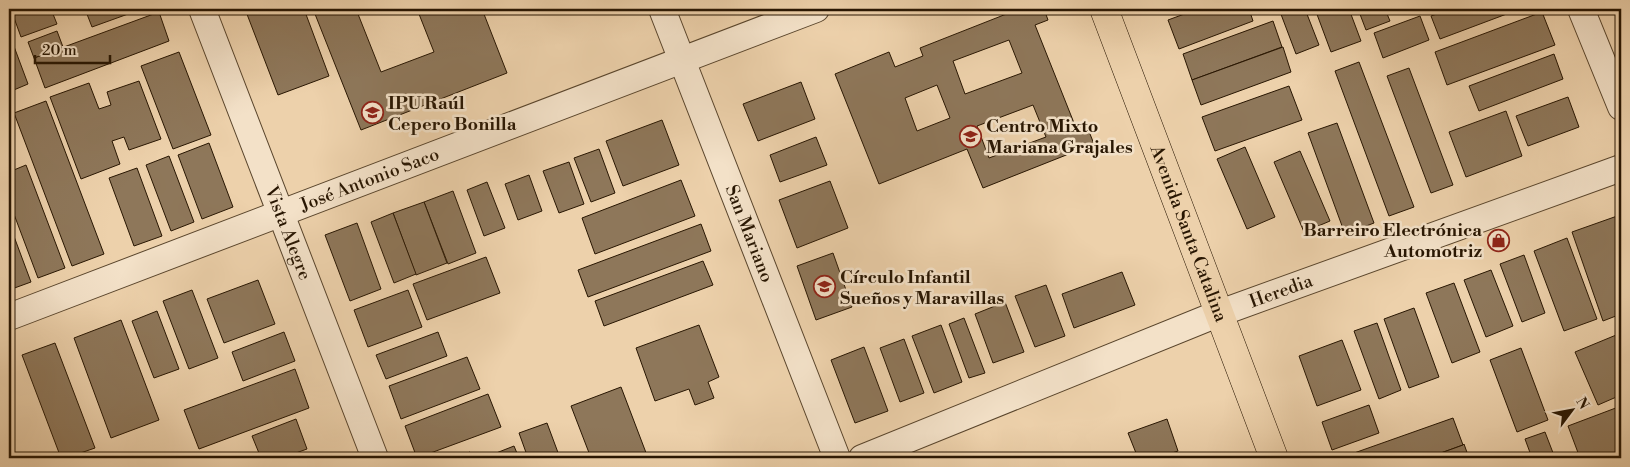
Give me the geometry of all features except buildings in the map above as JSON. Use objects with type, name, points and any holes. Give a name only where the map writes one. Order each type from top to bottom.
[{"type":"main road","name":"Avenida Santa Catalina","points":[[1104,9],[1274,458]]},
{"type":"street","name":"Vista Alegre","points":[[202,9],[375,458]]},
{"type":"street","name":"San Mariano","points":[[662,9],[837,458]]},
{"type":"street","name":"José Antonio Saco","points":[[9,317],[816,9]]},
{"type":"street","points":[[1581,9],[1621,107]]},
{"type":"street","name":"Heredia","points":[[862,458],[1220,313],[1621,168]]},
{"type":"place","name":"IPU Raúl Cepero Bonilla","points":[[372,113]]},
{"type":"place","name":"Centro Mixto Mariana Grajales","points":[[970,136]]},
{"type":"place","name":"Barreiro Electrónica Automotriz","points":[[1498,240]]},
{"type":"place","name":"Círculo Infantil Sueños y Maravillas","points":[[824,287]]}]
